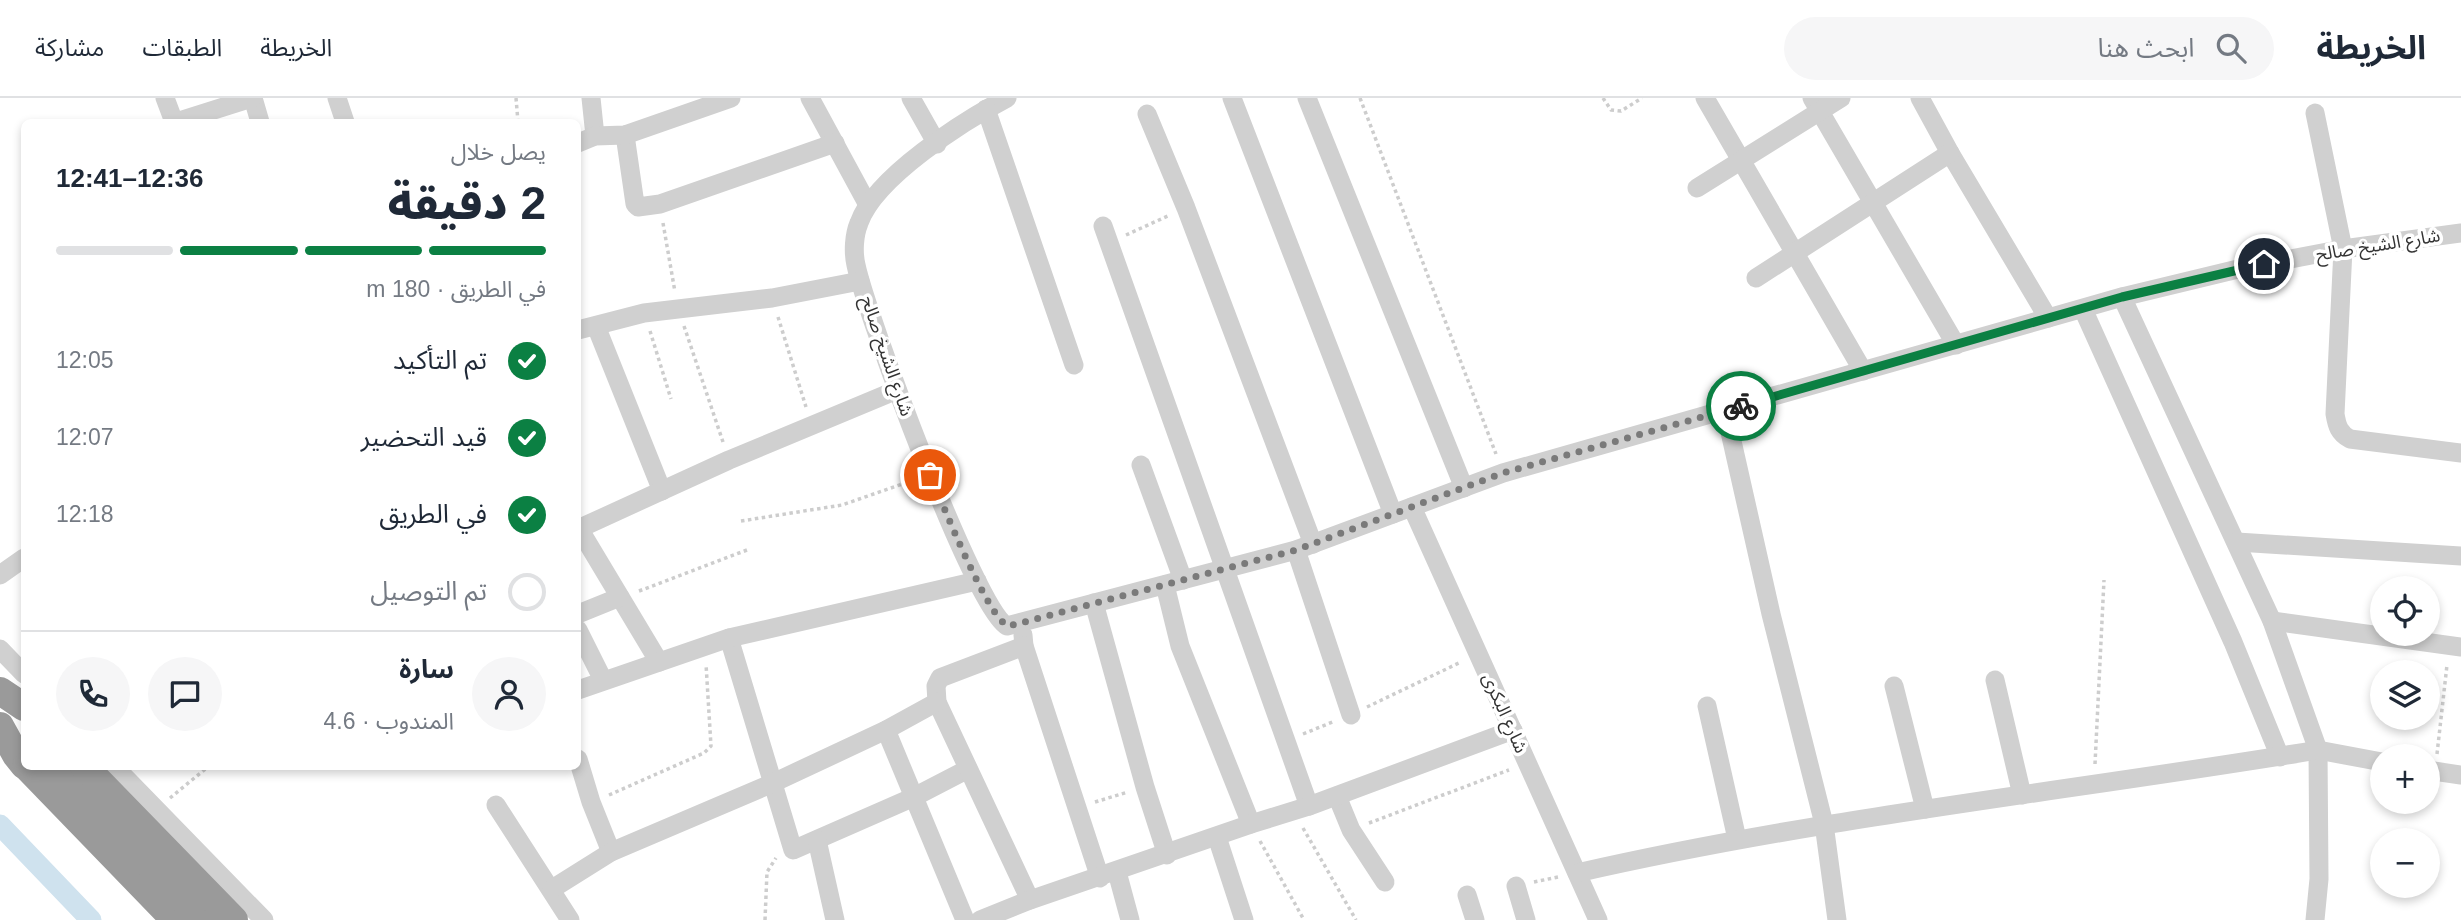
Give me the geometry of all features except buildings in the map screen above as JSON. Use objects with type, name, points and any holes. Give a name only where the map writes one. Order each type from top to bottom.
[{"type":"highway","points":[[0,691],[21,705]]},
{"type":"highway","points":[[0,704],[21,732]]},
{"type":"highway","points":[[0,726],[21,761]]},
{"type":"highway","points":[[29,770],[175,920]]},
{"type":"highway","points":[[58,770],[203,920]]},
{"type":"highway","points":[[88,770],[234,920]]},
{"type":"street","points":[[164,98],[174,119]]},
{"type":"street","points":[[185,119],[253,98],[259,119]]},
{"type":"street","points":[[337,98],[344,119]]},
{"type":"street","points":[[591,98],[586,140],[625,135],[731,98]]},
{"type":"street","points":[[810,98],[868,205]]},
{"type":"street","points":[[911,98],[936,144]]},
{"type":"street","name":"شارع الشيخ صالح","points":[[1007,98],[986,109],[936,144],[896,175],[868,205],[859,223],[855,262],[897,390],[930,475],[977,581],[1002,623],[1009,626],[1305,547],[1503,473],[2122,297],[2238,269],[2343,249],[2461,233]]},
{"type":"street","points":[[1232,98],[1393,514]]},
{"type":"street","points":[[1307,98],[1464,488]]},
{"type":"street","points":[[1705,98],[1863,372]]},
{"type":"street","points":[[1697,188],[1816,104],[1841,98]]},
{"type":"street","points":[[1920,98],[2048,318]]},
{"type":"street","points":[[1816,104],[1956,345]]},
{"type":"street","points":[[986,109],[1074,365]]},
{"type":"street","points":[[2315,113],[2343,249],[2335,414],[2342,435],[2350,439],[2461,453]]},
{"type":"street","points":[[1147,114],[1186,208],[1305,547],[1351,715]]},
{"type":"street","points":[[625,135],[635,204],[643,208],[835,143]]},
{"type":"street","points":[[1756,278],[1950,153]]},
{"type":"street","points":[[1106,235],[1285,741],[1301,809]]},
{"type":"street","points":[[662,491],[587,328],[678,307],[772,298],[860,281]]},
{"type":"street","points":[[2122,297],[2272,621],[2318,750],[2319,879],[2315,920]]},
{"type":"street","points":[[2082,309],[2228,631],[2280,757]]},
{"type":"street","points":[[581,527],[729,460],[897,390]]},
{"type":"street","points":[[1725,410],[1771,614],[1824,824],[1838,920]]},
{"type":"street","points":[[1141,464],[1174,582],[1180,646],[1251,824]]},
{"type":"street","name":"شارع البكرى","points":[[1412,507],[1598,920]]},
{"type":"street","points":[[581,533],[659,662]]},
{"type":"street","points":[[2237,542],[2461,556]]},
{"type":"street","points":[[0,575],[21,560]]},
{"type":"street","points":[[581,689],[729,638],[977,581]]},
{"type":"street","points":[[581,613],[620,597]]},
{"type":"street","points":[[1094,603],[1145,787],[1167,855]]},
{"type":"street","points":[[2272,621],[2455,646]]},
{"type":"street","points":[[1022,623],[1024,646],[1077,807],[1130,920]]},
{"type":"street","points":[[581,636],[603,680]]},
{"type":"street","points":[[729,638],[793,849],[914,797],[968,769]]},
{"type":"street","points":[[1024,646],[940,678],[936,685],[937,702],[1030,900]]},
{"type":"street","points":[[0,649],[21,671]]},
{"type":"street","points":[[1995,680],[2022,795]]},
{"type":"street","points":[[1894,686],[1925,809]]},
{"type":"street","points":[[552,889],[611,852],[773,783],[886,730],[937,702]]},
{"type":"street","points":[[1707,706],[1737,839]]},
{"type":"street","points":[[886,730],[965,920]]},
{"type":"street","points":[[980,920],[1030,900],[1301,809],[1513,730]]},
{"type":"street","points":[[1577,873],[1737,839],[1824,824],[2318,750],[2370,760]]},
{"type":"street","points":[[581,769],[611,852]]},
{"type":"street","points":[[118,770],[264,920]]},
{"type":"street","points":[[2440,772],[2461,775]]},
{"type":"street","points":[[1337,796],[1351,830],[1385,882]]},
{"type":"street","points":[[496,805],[570,920]]},
{"type":"street","points":[[1217,837],[1244,920]]},
{"type":"street","points":[[817,840],[835,920]]},
{"type":"street","points":[[1517,886],[1526,920]]},
{"type":"street","points":[[1467,895],[1475,920]]},
{"type":"path","points":[[516,98],[518,119]]},
{"type":"path","points":[[1360,98],[1503,473]]},
{"type":"path","points":[[1603,98],[1611,110],[1621,111],[1642,98]]},
{"type":"path","points":[[660,204],[678,307],[729,460]]},
{"type":"path","points":[[1106,235],[1186,208]]},
{"type":"path","points":[[772,298],[812,426]]},
{"type":"path","points":[[644,313],[671,399]]},
{"type":"path","points":[[741,521],[842,505],[930,475]]},
{"type":"path","points":[[620,597],[747,550]]},
{"type":"path","points":[[2094,784],[2104,580]]},
{"type":"path","points":[[2436,744],[2455,646]]},
{"type":"path","points":[[591,802],[704,753],[711,746],[705,647]]},
{"type":"path","points":[[1285,741],[1351,715],[1478,653]]},
{"type":"path","points":[[1351,830],[1528,763]]},
{"type":"path","points":[[155,809],[203,770]]},
{"type":"path","points":[[1077,807],[1145,787]]},
{"type":"path","points":[[1301,809],[1356,920]]},
{"type":"path","points":[[1251,824],[1304,920]]},
{"type":"path","points":[[765,920],[767,872],[775,858],[793,849]]},
{"type":"path","points":[[1517,886],[1577,873]]},
{"type":"waterway","points":[[0,825],[91,920]]},
{"type":"way so far","points":[[930,475],[987,601],[999,621],[1009,626],[1296,550],[1503,473],[1741,406]]},
{"type":"route","points":[[1741,406],[2122,297],[2264,264]]}]
